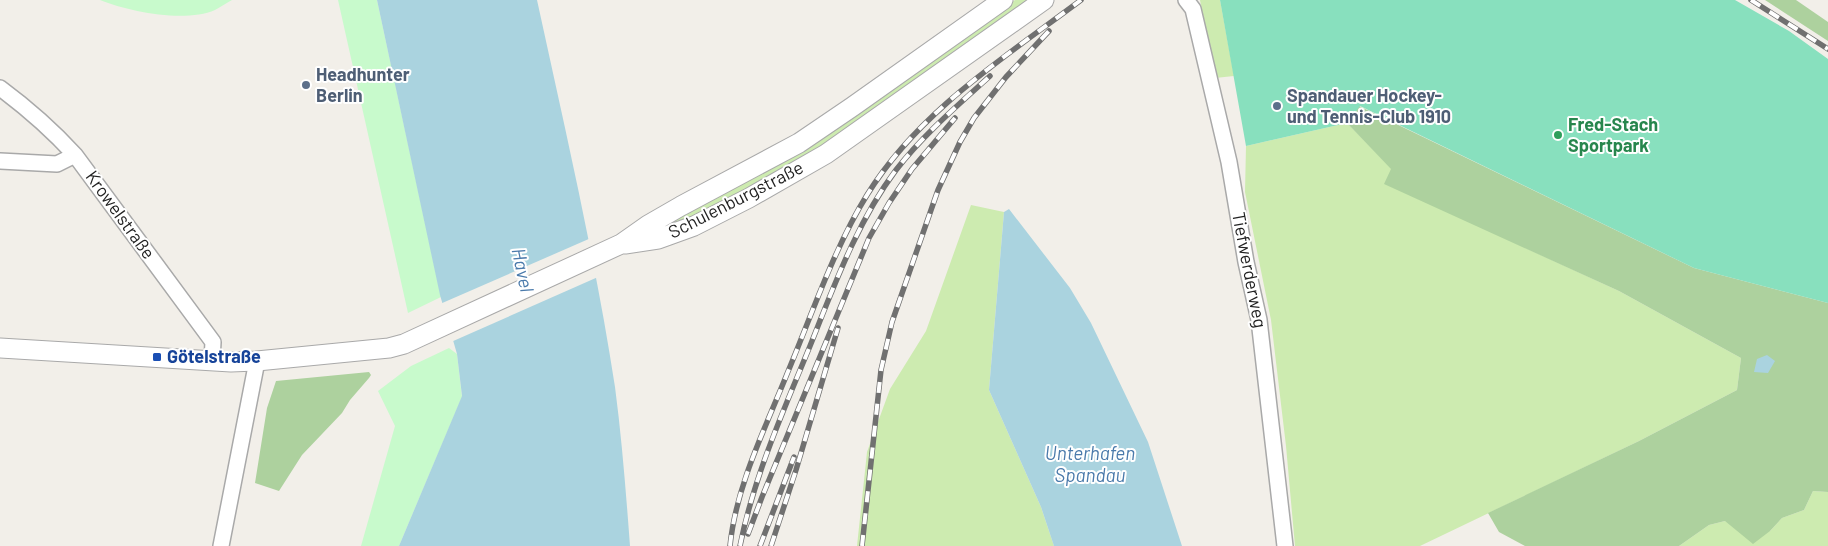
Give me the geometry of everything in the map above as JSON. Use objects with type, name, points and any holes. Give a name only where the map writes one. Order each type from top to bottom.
[{"type":"street","name":"Schulenburgstraße","points":[[622,244],[648,225],[681,206],[799,143],[1004,0]]},
{"type":"street","name":"Schulenburgstraße","points":[[622,244],[658,239],[694,226],[749,198],[818,158],[1044,0]]},
{"type":"street","name":"Tiefwerderweg","points":[[1186,0],[1193,9],[1229,162],[1246,262],[1259,320],[1285,546]]},
{"type":"street","name":"Krowelstraße","points":[[0,88],[54,132],[75,154],[213,342],[212,361]]},
{"type":"street","points":[[0,161],[57,164],[75,154]]},
{"type":"street","points":[[0,348],[212,361],[257,361],[389,348],[416,339],[622,244]]},
{"type":"street","points":[[221,546],[257,361]]},
{"type":"green space","points":[[100,0],[232,0],[215,10],[203,14],[173,16],[142,12]]},
{"type":"green space","points":[[338,0],[377,0],[441,297],[408,313]]},
{"type":"green space","points":[[1015,0],[1031,0],[850,128],[755,186],[705,211],[655,232],[819,136]]},
{"type":"green space","points":[[1200,0],[1220,0],[1234,76],[1215,78]]},
{"type":"green space","name":"Fred-Stach Sportpark","points":[[1220,0],[1735,0],[1789,31],[1828,59],[1828,303],[1694,268],[1360,106],[1347,123],[1246,146]]},
{"type":"green space","points":[[1765,0],[1796,0],[1828,22],[1828,41]]},
{"type":"green space","points":[[1359,106],[1694,268],[1828,303],[1828,492],[1813,491],[1804,510],[1782,518],[1770,531],[1753,544],[1725,521],[1709,525],[1679,546],[1525,546],[1499,532],[1488,513],[1639,441],[1737,390],[1741,358],[1619,291],[1384,184],[1391,169],[1347,123]]},
{"type":"green space","points":[[1347,123],[1392,169],[1385,183],[1619,291],[1741,358],[1737,390],[1639,441],[1420,546],[1295,546],[1286,446],[1271,320],[1245,192],[1246,146]]},
{"type":"green space","points":[[971,205],[1004,212],[989,390],[1041,507],[1054,546],[857,546],[867,452],[890,389],[926,331]]},
{"type":"green space","points":[[449,348],[457,354],[462,397],[399,546],[361,546],[395,426],[378,391],[411,366]]},
{"type":"green space","points":[[369,372],[371,375],[369,378],[350,400],[342,413],[302,455],[279,491],[255,483],[267,408],[276,381]]},
{"type":"green space","points":[[1813,491],[1828,492],[1828,546],[1679,546],[1709,525],[1725,521],[1770,531],[1782,518],[1804,510]]},
{"type":"water","name":"Havel","points":[[377,0],[537,0],[579,193],[607,338],[620,427],[630,546],[399,546],[462,396],[457,354],[440,295]]},
{"type":"water","name":"Unterhafen Spandau","points":[[1009,209],[1070,288],[1091,323],[1148,442],[1182,546],[1054,546],[1041,507],[989,390],[1004,212]]},
{"type":"water","points":[[1767,355],[1775,361],[1768,373],[1754,372],[1757,359]]},
{"type":"pier","points":[[591,238],[598,277],[451,342],[440,304]]},
{"type":"railway","points":[[730,546],[738,502],[752,458],[844,237],[867,195],[888,165],[937,112],[993,65],[1081,0]]},
{"type":"railway","points":[[1751,0],[1828,49]]},
{"type":"railway","points":[[862,546],[881,370],[892,322],[938,190],[960,142],[974,118],[1006,77],[1049,31]]},
{"type":"railway","points":[[740,546],[753,494],[770,444],[837,278],[869,211],[896,170],[918,145],[990,76]]},
{"type":"railway","points":[[748,534],[869,238],[889,203],[912,169],[955,118]]},
{"type":"railway","points":[[771,546],[796,470],[838,328]]},
{"type":"railway","points":[[760,546],[794,457]]},
{"type":"place","name":"Headhunter Berlin","points":[[306,85]]},
{"type":"place","name":"Spandauer Hockey- und Tennis-Club 1910","points":[[1277,106]]},
{"type":"place","name":"Fred-Stach Sportpark","points":[[1558,135]]},
{"type":"place","name":"Götelstraße","points":[[157,357]]}]
